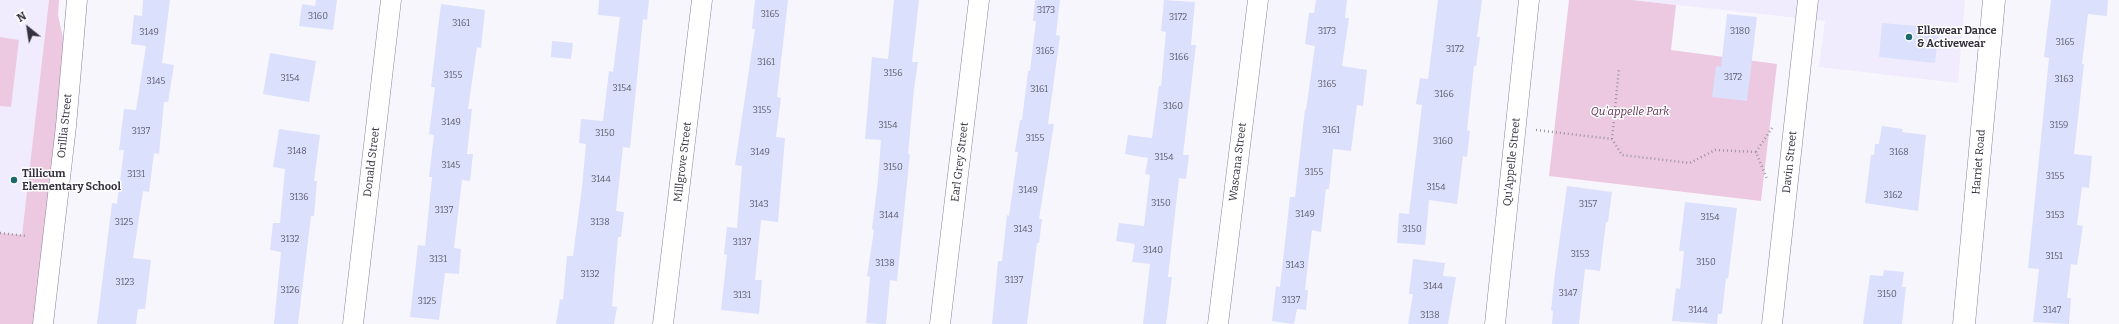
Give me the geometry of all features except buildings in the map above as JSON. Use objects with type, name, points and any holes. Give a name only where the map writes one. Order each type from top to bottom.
[{"type":"main road","name":"Harriet Road","points":[[1964,324],[1994,0]]},
{"type":"street","name":"Orillia Street","points":[[43,324],[66,126],[77,0]]},
{"type":"street","name":"Donald Street","points":[[353,324],[390,0]]},
{"type":"street","name":"Millgrove Street","points":[[663,324],[702,0]]},
{"type":"street","name":"Earl Grey Street","points":[[940,324],[979,0]]},
{"type":"street","name":"Wascana Street","points":[[1218,324],[1258,0]]},
{"type":"street","name":"Qu'Appelle Street","points":[[1495,324],[1530,0]]},
{"type":"street","name":"Davin Street","points":[[1772,324],[1808,0]]},
{"type":"path","points":[[1619,68],[1612,139],[1622,155],[1690,163],[1715,150],[1756,152],[1770,186]]},
{"type":"path","points":[[1516,127],[1612,139]]},
{"type":"path","points":[[0,233],[26,236]]},
{"type":"shaded area","name":"Tillicum Elementary School","points":[[0,0],[49,0],[12,324],[0,324]]},
{"type":"shaded area","points":[[1632,0],[1965,0],[1958,83],[1819,67],[1825,21]]},
{"type":"green space","points":[[49,0],[59,0],[58,15],[65,47],[34,324],[0,324],[0,233],[22,235]]},
{"type":"green space","name":"Qu'appelle Park","points":[[1569,0],[1632,0],[1676,5],[1671,50],[1777,64],[1761,201],[1549,176]]},
{"type":"green space","points":[[0,37],[19,40],[11,107],[0,106]]},
{"type":"place","name":"Ellswear Dance & Activewear","points":[[1909,37]]},
{"type":"place","name":"Tillicum Elementary School","points":[[14,180]]}]
